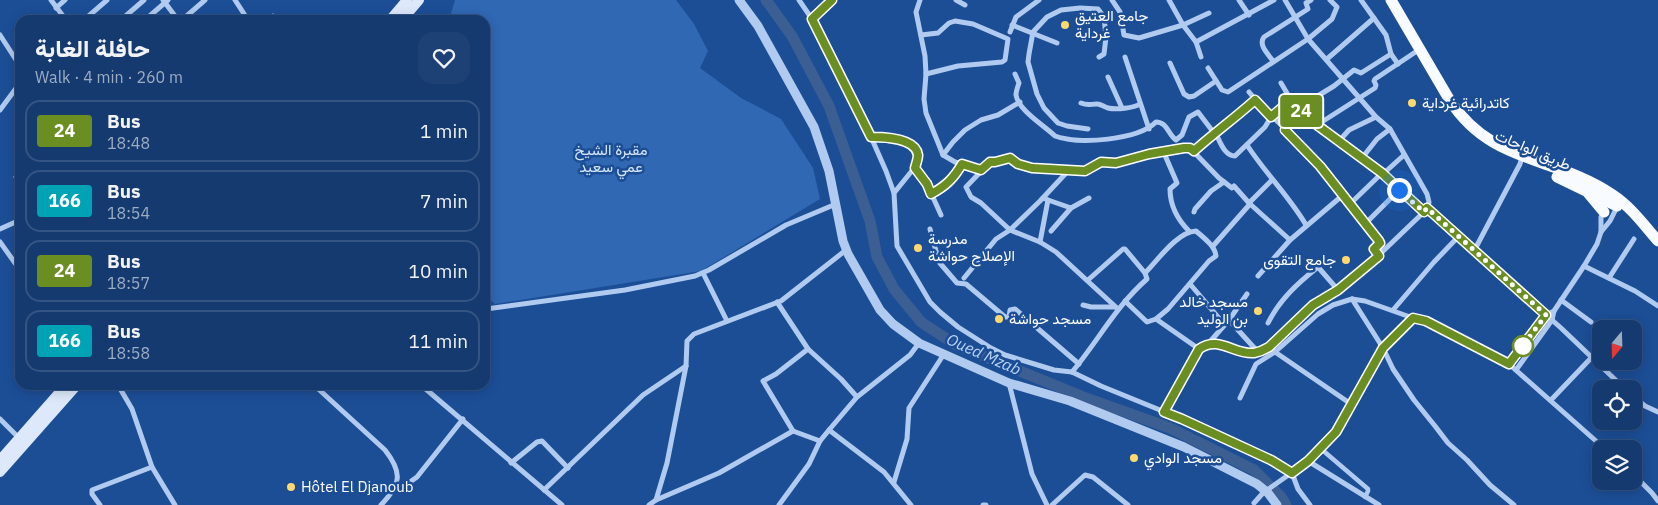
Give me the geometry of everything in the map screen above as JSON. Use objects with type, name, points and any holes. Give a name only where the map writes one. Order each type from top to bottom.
[{"type":"main road","name":"طريق الواحات","points":[[1386,0],[1468,128],[1521,161],[1636,214],[1658,241]]},
{"type":"main road","name":"طريق الواحات","points":[[1391,0],[1418,50]]},
{"type":"main road","points":[[396,15],[413,1]]},
{"type":"main road","points":[[405,15],[413,1]]},
{"type":"main road","name":"طريق الواحات","points":[[1521,161],[1585,180],[1612,203]]},
{"type":"main road","points":[[0,460],[62,390]]},
{"type":"main road","points":[[0,472],[73,390]]},
{"type":"street","points":[[51,0],[62,15]]},
{"type":"street","points":[[56,8],[65,0]]},
{"type":"street","points":[[90,15],[107,0]]},
{"type":"street","points":[[127,15],[144,0]]},
{"type":"street","points":[[188,15],[205,0]]},
{"type":"street","points":[[235,0],[245,15]]},
{"type":"street","points":[[739,0],[758,26],[814,127],[829,171],[838,220],[846,250],[880,310],[898,328],[919,343],[1009,383],[1070,401],[1184,447],[1257,484],[1268,493],[1277,505]]},
{"type":"street","points":[[799,0],[812,19],[871,137],[894,193],[897,246],[930,302],[940,312],[958,327],[991,348],[1006,355],[1054,370],[1072,372],[1182,419],[1271,460],[1289,474],[1310,505]]},
{"type":"street","points":[[812,19],[832,0]]},
{"type":"street","points":[[920,0],[916,12],[926,74],[924,99],[926,113],[943,155],[981,170]]},
{"type":"street","points":[[956,0],[965,5]]},
{"type":"street","points":[[1010,32],[1020,13],[1039,0]]},
{"type":"street","points":[[1112,0],[1120,12],[1124,35],[1139,38],[1183,25],[1209,13]]},
{"type":"street","points":[[1169,0],[1183,25],[1196,42],[1201,57]]},
{"type":"street","points":[[1239,0],[1249,14]]},
{"type":"street","points":[[1196,42],[1274,0]]},
{"type":"street","points":[[1164,412],[1199,349],[1220,344],[1248,353],[1258,352],[1269,347],[1313,305],[1338,290],[1379,256],[1425,210],[1429,202],[1427,194],[1390,129],[1376,117],[1327,59],[1308,40],[1285,0]]},
{"type":"street","points":[[1273,61],[1261,44],[1261,41],[1264,37],[1308,9],[1306,3],[1311,0]]},
{"type":"street","points":[[1208,68],[1222,90],[1228,92],[1308,40],[1332,19],[1337,7],[1330,0]]},
{"type":"street","points":[[1361,0],[1388,40],[1391,54],[1398,64]]},
{"type":"street","points":[[150,15],[165,1],[175,15]]},
{"type":"street","points":[[1088,129],[1058,123],[1044,108],[1038,98],[1028,62],[1033,32],[1047,18],[1061,10],[1098,9],[1104,17],[1106,37],[1104,54],[1099,57]]},
{"type":"street","points":[[1327,59],[1374,18]]},
{"type":"street","points":[[921,35],[938,32],[949,23],[955,21],[973,24],[1008,39],[1005,60],[1002,62],[958,66],[926,74]]},
{"type":"street","points":[[1012,25],[1057,43]]},
{"type":"street","points":[[0,35],[15,58]]},
{"type":"street","points":[[1317,125],[1376,87],[1375,79],[1418,50]]},
{"type":"street","points":[[1298,108],[1354,70],[1361,73],[1391,54]]},
{"type":"street","points":[[1125,57],[1149,128]]},
{"type":"street","points":[[1170,63],[1184,94],[1189,98],[1216,81]]},
{"type":"street","points":[[1015,74],[1019,83],[1016,94],[1020,102],[1031,116],[1060,138],[1086,142],[1102,138],[1112,139],[1149,128],[1156,122],[1161,122],[1176,140],[1182,135],[1189,117],[1198,112],[1230,156],[1238,154],[1265,127],[1271,117],[1291,100]]},
{"type":"street","points":[[1108,77],[1122,108]]},
{"type":"street","points":[[1281,83],[1291,100],[1317,125],[1383,174],[1399,190],[1458,237],[1592,357],[1551,400]]},
{"type":"street","points":[[0,110],[15,90]]},
{"type":"street","points":[[1248,92],[1299,143],[1343,195],[1380,242],[1374,249],[1379,256]]},
{"type":"street","points":[[1194,151],[1214,132],[1230,122],[1255,100]]},
{"type":"street","points":[[943,155],[965,130],[983,120],[992,118],[1020,102]]},
{"type":"street","points":[[1081,103],[1087,106],[1098,104],[1108,108],[1122,108],[1140,104]]},
{"type":"street","points":[[1339,141],[1349,130],[1376,117]]},
{"type":"street","points":[[1362,158],[1377,139],[1390,129]]},
{"type":"street","points":[[871,137],[908,142],[916,150],[918,155],[915,168],[894,193]]},
{"type":"street","points":[[1247,145],[1272,180],[1289,199],[1306,225]]},
{"type":"street","points":[[1116,308],[1061,256],[1040,242],[1010,230],[982,203],[971,197],[966,188],[981,170],[990,162],[1010,158],[1018,164],[1032,168],[1085,171],[1101,162],[1116,163],[1190,148],[1224,182],[1232,188],[1234,186],[1290,240]]},
{"type":"street","points":[[1164,152],[1177,183],[1170,189],[1170,201],[1179,221],[1189,231]]},
{"type":"street","points":[[1350,204],[1404,156]]},
{"type":"street","points":[[1474,252],[1521,161]]},
{"type":"street","points":[[931,194],[947,185],[962,164]]},
{"type":"street","points":[[915,168],[927,184],[941,215]]},
{"type":"street","points":[[964,278],[996,240],[1046,199],[1068,171]]},
{"type":"street","points":[[1213,246],[1272,180]]},
{"type":"street","points":[[1194,212],[1196,207],[1211,191],[1224,182]]},
{"type":"street","points":[[1365,224],[1399,190]]},
{"type":"street","points":[[1258,276],[1290,240],[1343,195]]},
{"type":"street","points":[[1051,232],[1071,208],[1089,198]]},
{"type":"street","points":[[1046,199],[1071,208]]},
{"type":"street","points":[[1040,242],[1046,199]]},
{"type":"street","points":[[1601,232],[1610,221],[1612,203]]},
{"type":"street","points":[[1516,370],[1552,320],[1554,311],[1597,244],[1601,232],[1601,218],[1612,203]]},
{"type":"street","points":[[490,307],[625,290],[703,273],[786,225],[836,204]]},
{"type":"street","points":[[0,229],[15,222]]},
{"type":"street","points":[[930,229],[939,262],[957,283],[966,284],[1005,317],[1009,317],[1010,310],[1015,309],[1078,364]]},
{"type":"street","points":[[1125,301],[1147,322],[1156,319],[1166,311],[1216,254],[1213,246],[1196,231],[1189,231],[1168,247],[1145,272]]},
{"type":"street","points":[[1393,310],[1458,237]]},
{"type":"street","points":[[1609,278],[1634,239]]},
{"type":"street","points":[[0,242],[15,263]]},
{"type":"street","points":[[1072,372],[1116,308],[1147,279],[1145,272],[1123,249],[1088,280]]},
{"type":"street","points":[[656,500],[671,445],[686,366],[687,341],[691,336],[777,302],[846,250]]},
{"type":"street","points":[[1584,266],[1658,306]]},
{"type":"street","points":[[1268,323],[1274,310],[1285,296],[1318,267],[1338,290]]},
{"type":"street","points":[[703,273],[728,322]]},
{"type":"street","points":[[1190,284],[1258,352]]},
{"type":"street","points":[[1207,346],[1247,294]]},
{"type":"street","points":[[1352,299],[1383,348],[1393,369],[1414,400],[1448,443],[1490,485],[1514,505]]},
{"type":"street","points":[[1240,398],[1256,364],[1275,352],[1318,314],[1334,305],[1352,299],[1365,301],[1426,321],[1509,364],[1595,440]]},
{"type":"street","points":[[1561,300],[1591,322]]},
{"type":"street","points":[[777,302],[808,349],[857,396]]},
{"type":"street","points":[[1083,305],[1116,308]]},
{"type":"street","points":[[1509,364],[1546,315],[1554,311]]},
{"type":"street","points":[[1253,504],[1263,494],[1308,461],[1340,427],[1383,348],[1413,318]]},
{"type":"street","points":[[1156,319],[1199,349]]},
{"type":"street","points":[[779,505],[809,464],[820,441],[857,396],[910,355],[919,343]]},
{"type":"street","points":[[808,349],[776,374],[763,381],[793,431],[820,441]]},
{"type":"street","points":[[1275,352],[1351,404]]},
{"type":"street","points":[[894,482],[907,439],[910,408],[944,354]]},
{"type":"street","points":[[544,490],[643,395],[686,366]]},
{"type":"street","points":[[1605,370],[1616,380]]},
{"type":"street","points":[[1009,383],[1032,474],[1048,505]]},
{"type":"street","points":[[121,390],[129,401],[152,467],[175,505]]},
{"type":"street","points":[[319,390],[385,450],[397,469],[398,480],[396,487],[381,505]]},
{"type":"street","points":[[427,390],[562,505]]},
{"type":"street","points":[[1642,404],[1658,412]]},
{"type":"street","points":[[0,419],[19,438]]},
{"type":"street","points":[[396,487],[410,482],[417,477],[463,419]]},
{"type":"street","points":[[829,430],[884,472],[911,505]]},
{"type":"street","points":[[649,505],[656,500],[719,473],[793,431]]},
{"type":"street","points":[[511,463],[537,442],[542,441],[568,468]]},
{"type":"street","points":[[1320,448],[1368,489],[1364,497]]},
{"type":"street","points":[[1308,461],[1379,505]]},
{"type":"street","points":[[100,505],[92,494],[93,490],[152,467]]},
{"type":"street","points":[[1052,505],[1085,475],[1093,477],[1128,505]]},
{"type":"street","points":[[1642,483],[1658,501]]},
{"type":"green space","name":"مقبرة الشيخ عمي سعيد","points":[[455,0],[676,0],[694,24],[708,51],[700,68],[741,98],[781,119],[813,168],[820,199],[701,271],[495,304],[490,300],[490,15],[450,15]]},
{"type":"waterway","name":"Oued Mzab","points":[[766,0],[792,36],[829,106],[870,221],[877,257],[894,289],[921,322],[956,345],[1086,398],[1170,428],[1254,470],[1281,497],[1286,505]]},
{"type":"bus line","name":"24","points":[[832,0],[812,19],[842,82],[871,137],[908,142],[916,150],[918,155],[915,168],[927,184],[931,194],[947,185],[962,164],[981,170],[990,162],[1010,158],[1018,164],[1032,168],[1087,171],[1101,162],[1116,163],[1149,154],[1184,148],[1190,148],[1194,151],[1214,132],[1230,122],[1255,100],[1271,117],[1291,100],[1317,125],[1382,173],[1424,212],[1427,208],[1546,315],[1509,364],[1443,332],[1426,321],[1413,318],[1383,348],[1340,427],[1308,461],[1292,473],[1271,460],[1164,412],[1202,346],[1220,344],[1248,353],[1261,351],[1269,347],[1313,305],[1338,290],[1379,256],[1374,249],[1380,243],[1379,241],[1320,166],[1285,130]]},
{"type":"place","name":"جامع العتيق غرداية","points":[[1065,25]]},
{"type":"place","name":"كاتدرائية غرداية","points":[[1412,103]]},
{"type":"place","name":"مدرسة الإصلاح حواشة","points":[[918,248]]},
{"type":"place","name":"جامع التقوى","points":[[1346,260]]},
{"type":"place","name":"مسجد خالد بن الوليد","points":[[1258,311]]},
{"type":"place","name":"مسجد حواشة","points":[[999,319]]},
{"type":"place","name":"مسجد الوادي","points":[[1134,458]]},
{"type":"place","name":"Hôtel El Djanoub","points":[[291,487]]},
{"type":"route","points":[[1399,190],[1424,212],[1427,208],[1546,315],[1518,352],[1523,346]]}]
